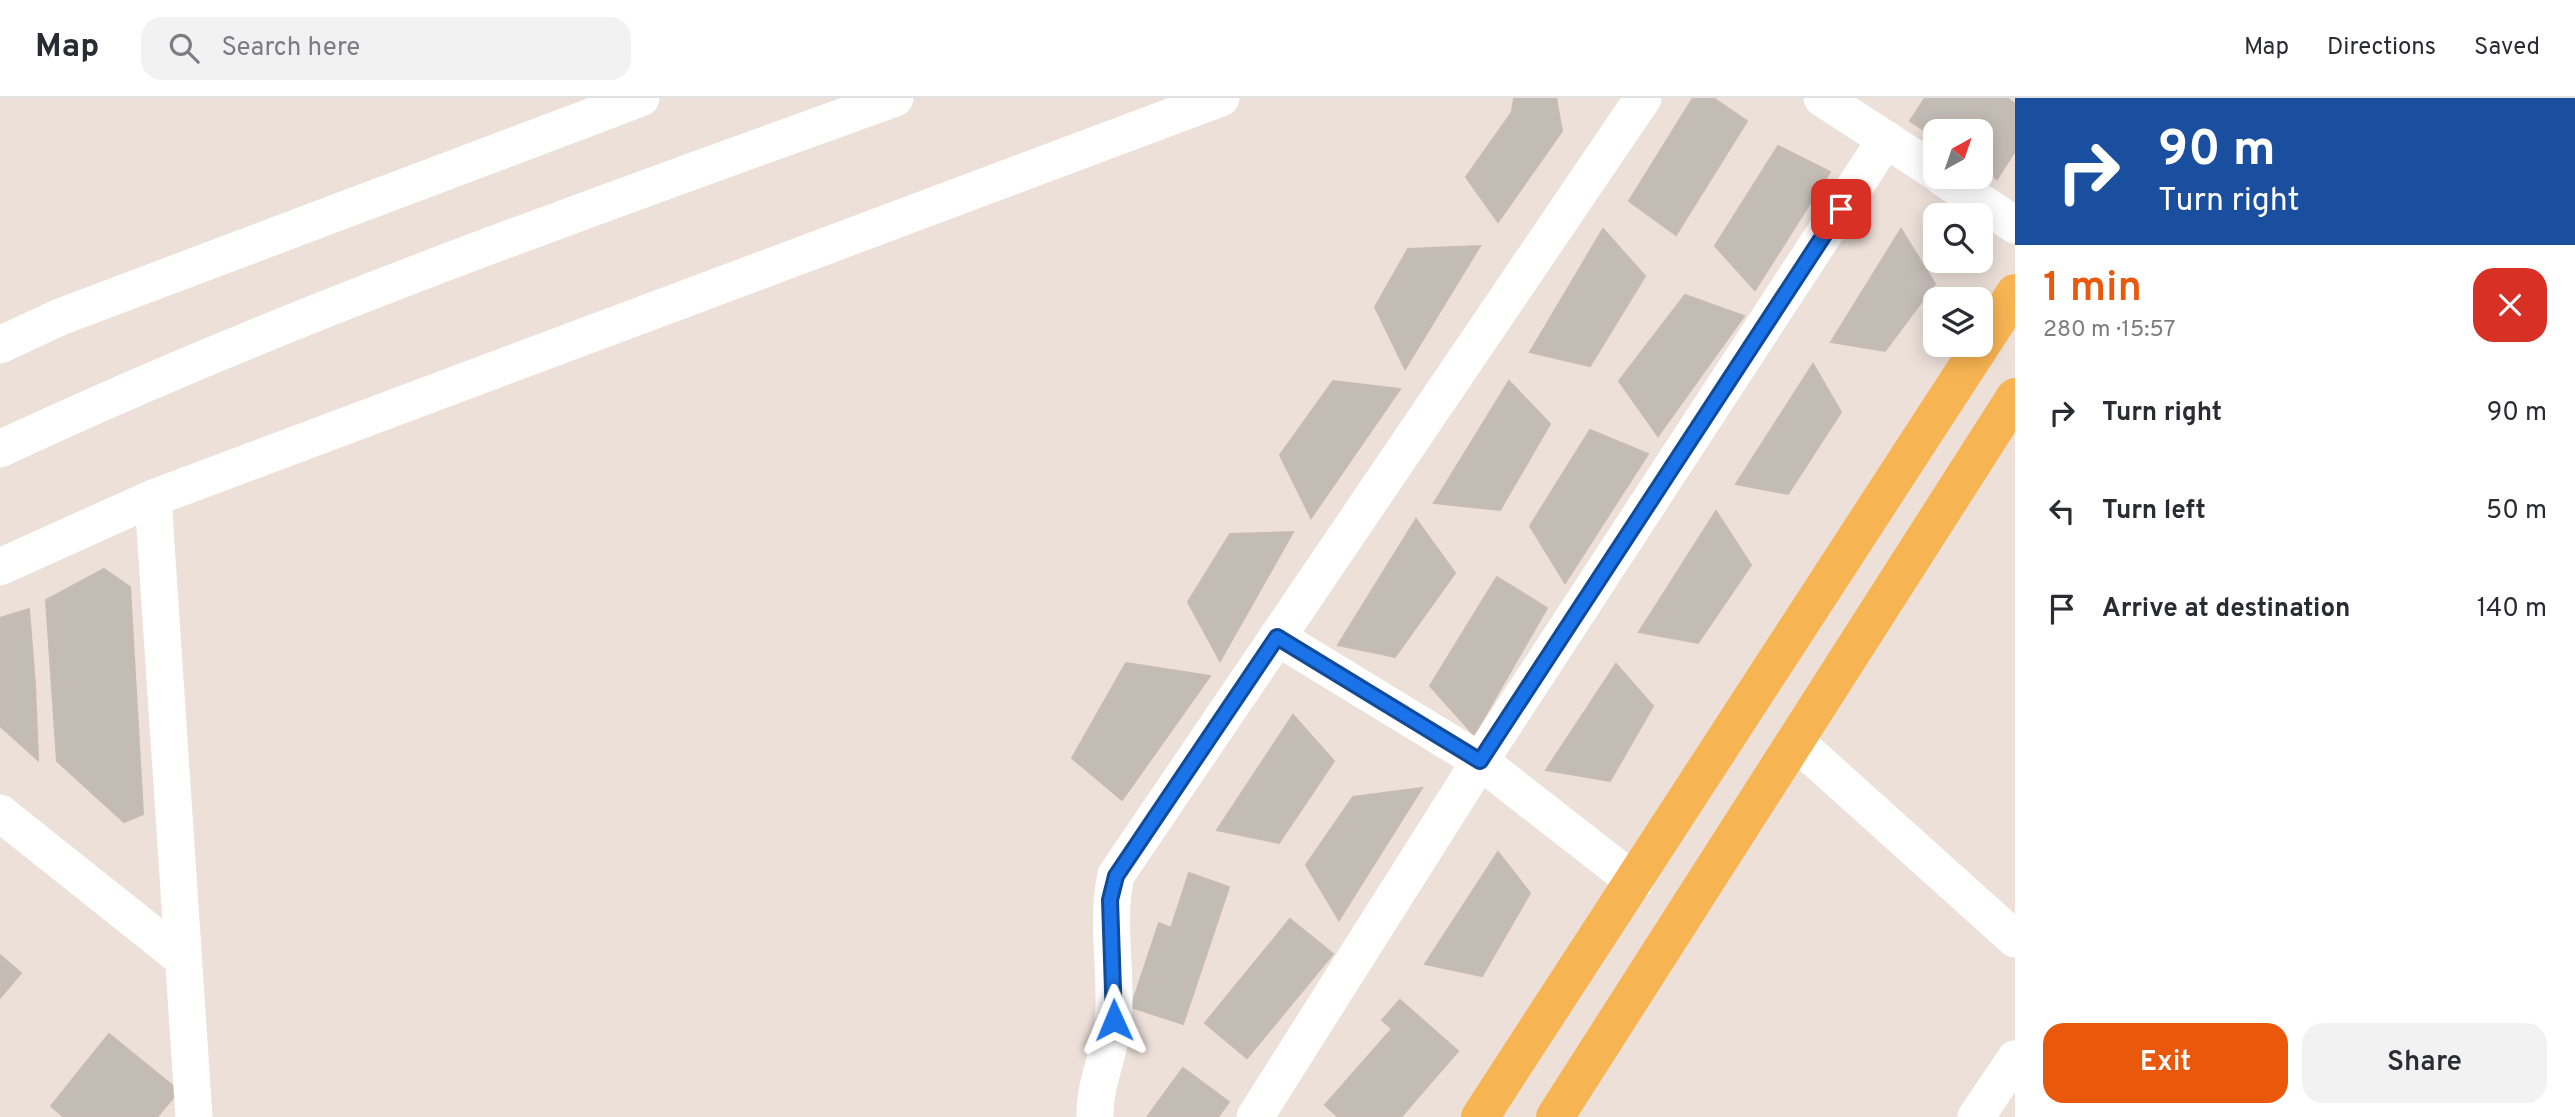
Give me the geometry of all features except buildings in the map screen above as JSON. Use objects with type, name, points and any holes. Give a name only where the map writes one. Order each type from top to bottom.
[{"type":"main road","points":[[1480,1117],[2015,293]]},
{"type":"main road","points":[[1555,1117],[2015,397]]},
{"type":"street","points":[[0,345],[60,317],[642,98]]},
{"type":"street","points":[[0,449],[128,389],[511,238],[895,98]]},
{"type":"street","points":[[0,567],[153,498],[1221,98]]},
{"type":"street","points":[[1095,1117],[1098,1083],[1114,1020],[1110,900],[1116,876],[1643,98]]},
{"type":"street","points":[[1822,98],[1923,163]]},
{"type":"street","points":[[1255,1117],[1480,761],[1886,139]]},
{"type":"street","points":[[1960,189],[2015,225]]},
{"type":"street","points":[[153,498],[194,1117]]},
{"type":"street","points":[[1277,637],[1480,761],[1635,881]]},
{"type":"street","points":[[1795,741],[2015,939]]},
{"type":"street","points":[[0,814],[182,958]]},
{"type":"street","points":[[1976,1117],[2015,1059]]},
{"type":"route","points":[[1114,1020],[1110,900],[1116,876],[1277,637],[1480,761],[1841,209]]}]
